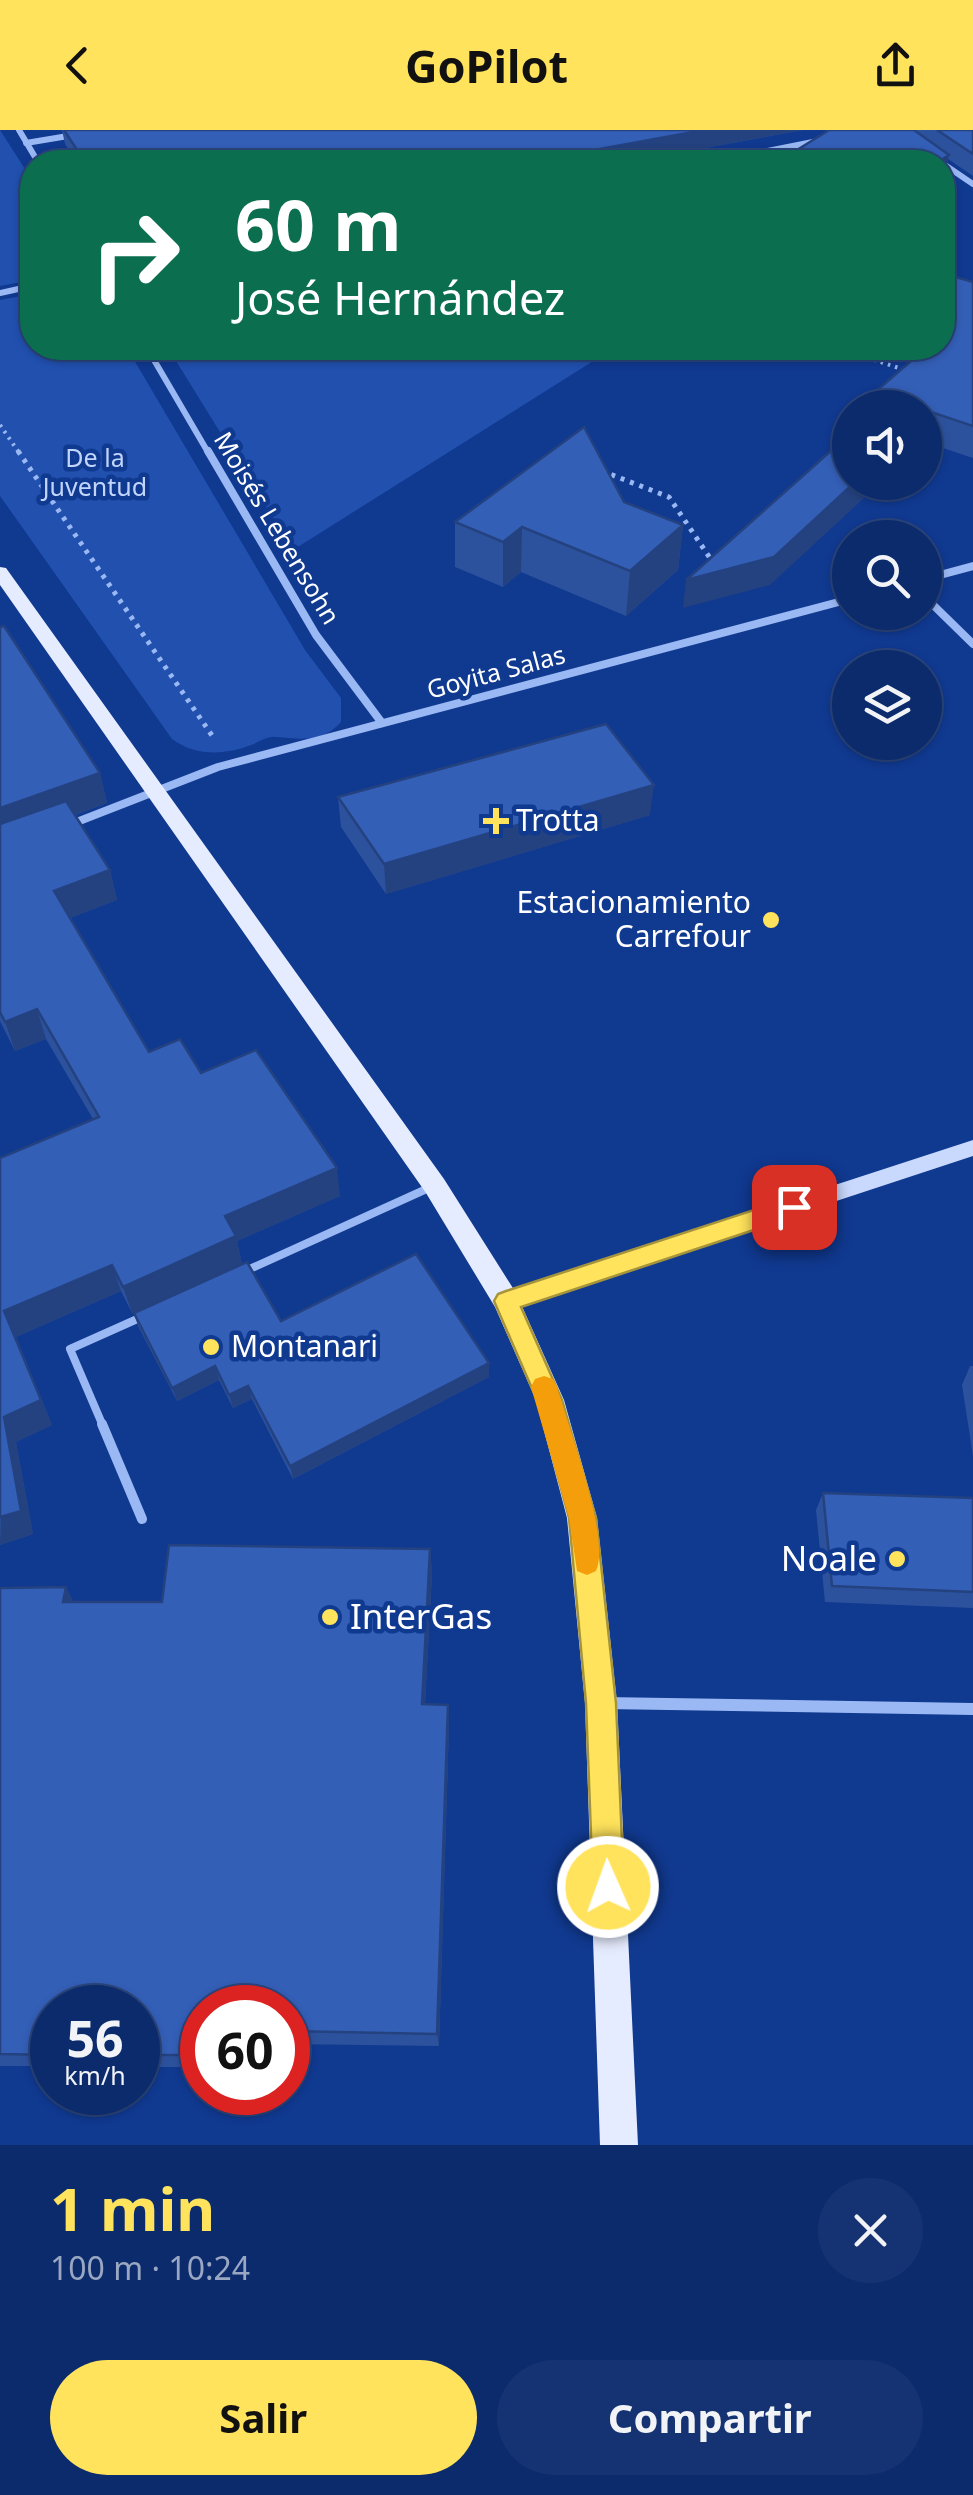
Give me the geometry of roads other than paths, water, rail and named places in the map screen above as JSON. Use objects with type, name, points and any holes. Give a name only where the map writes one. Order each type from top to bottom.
[{"type":"main road","points":[[0,572],[435,1186],[506,1301],[550,1400],[582,1518],[601,1703],[618,2145]]},
{"type":"street","points":[[19,130],[31,150]]},
{"type":"street","points":[[26,142],[85,133]]},
{"type":"street","points":[[773,150],[820,141]]},
{"type":"street","name":"Moisés Lebensohn","points":[[155,360],[316,635],[382,723]]},
{"type":"street","points":[[942,574],[973,566]]},
{"type":"street","name":"Goyita Salas","points":[[52,831],[218,767],[832,604]]},
{"type":"street","points":[[942,614],[973,644]]},
{"type":"street","points":[[506,1301],[973,1148]]},
{"type":"street","points":[[601,1703],[973,1709]]},
{"type":"lane","points":[[226,1279],[435,1186]]},
{"type":"lane","points":[[142,1520],[70,1349],[157,1310]]},
{"type":"place","name":"Trotta","points":[[496,821]]},
{"type":"place","name":"Estacionamiento Carrefour","points":[[771,920]]},
{"type":"place","name":"Montanari","points":[[211,1347]]},
{"type":"place","name":"Noale","points":[[897,1559]]},
{"type":"place","name":"InterGas","points":[[330,1617]]},
{"type":"park label","name":"De la Juventud","points":[[95,472]]}]
